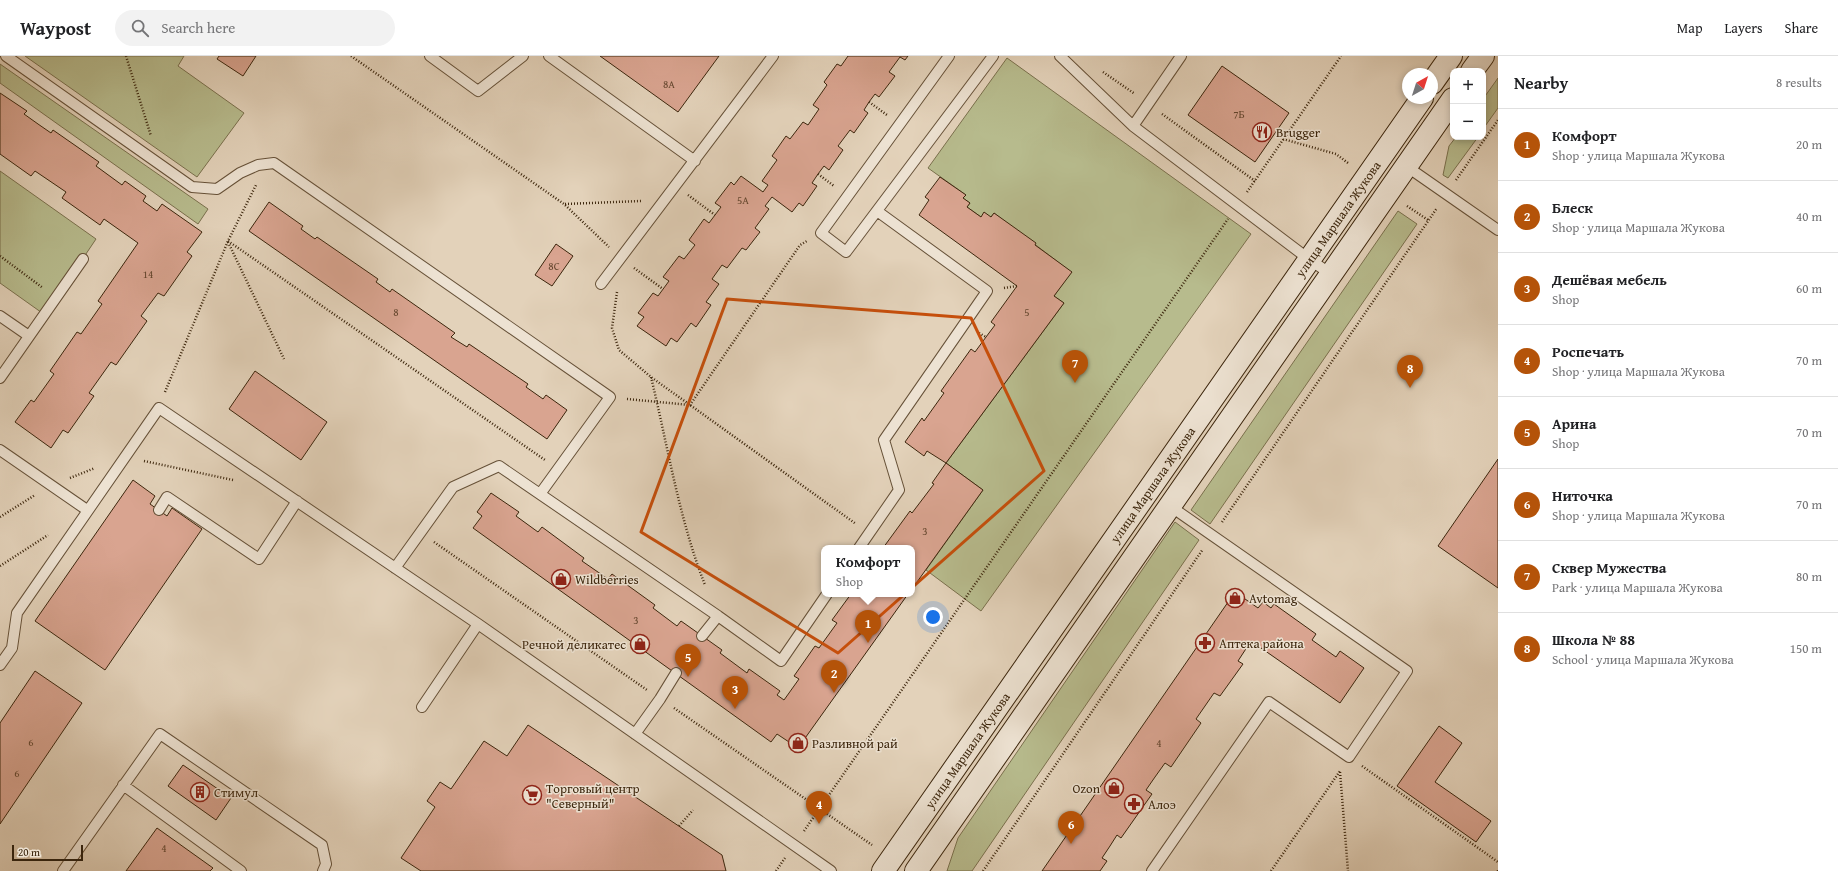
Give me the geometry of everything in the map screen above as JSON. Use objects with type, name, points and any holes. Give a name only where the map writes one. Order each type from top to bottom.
[{"type":"street","points":[[1438,74],[1451,56]]},
{"type":"street","points":[[1474,68],[1483,56]]},
{"type":"street","name":"улица Маршала Жукова","points":[[916,871],[1450,103]]},
{"type":"street","name":"улица Маршала Жукова","points":[[883,871],[1418,104]]},
{"type":"lane","points":[[6,56],[192,187],[217,189],[240,173],[258,165],[274,163],[610,397],[540,494]]},
{"type":"lane","points":[[430,56],[478,91],[523,56]]},
{"type":"lane","points":[[549,56],[694,161]]},
{"type":"lane","points":[[949,56],[821,233],[846,252],[993,56]]},
{"type":"lane","points":[[1060,56],[1133,126],[1310,260],[1331,274]]},
{"type":"lane","points":[[1133,126],[1181,56]]},
{"type":"lane","points":[[601,284],[676,186],[770,57]]},
{"type":"lane","points":[[1406,166],[1498,230]]},
{"type":"lane","points":[[861,545],[899,490],[884,440],[987,291],[876,211]]},
{"type":"lane","points":[[0,378],[83,259]]},
{"type":"lane","points":[[0,316],[29,336]]},
{"type":"lane","points":[[0,665],[12,648],[17,613],[159,408],[478,624],[831,871]]},
{"type":"lane","points":[[0,450],[87,510]]},
{"type":"lane","points":[[395,568],[453,487],[499,466],[781,661],[825,597]]},
{"type":"lane","points":[[159,510],[167,497],[259,559],[297,501]]},
{"type":"lane","points":[[1152,871],[1269,702],[1349,757],[1407,671],[1170,506]]},
{"type":"lane","points":[[702,636],[718,616]]},
{"type":"lane","points":[[422,707],[478,624]]},
{"type":"lane","points":[[635,734],[676,674]]},
{"type":"lane","points":[[63,871],[160,734],[322,845],[326,864],[323,871]]},
{"type":"lane","points":[[123,785],[241,871]]},
{"type":"path","points":[[126,56],[158,164]]},
{"type":"path","points":[[351,56],[564,204],[621,258],[663,289]]},
{"type":"path","points":[[776,871],[1341,56]]},
{"type":"path","points":[[1100,69],[1254,181]]},
{"type":"path","points":[[983,871],[1498,120]]},
{"type":"path","points":[[159,408],[228,241],[267,164]]},
{"type":"path","points":[[676,186],[715,215]]},
{"type":"path","points":[[564,204],[664,200]]},
{"type":"path","points":[[690,405],[800,245],[821,233]]},
{"type":"path","points":[[228,241],[284,359]]},
{"type":"path","points":[[228,241],[558,469]]},
{"type":"path","points":[[0,256],[56,298]]},
{"type":"path","points":[[621,258],[612,328],[619,350],[651,377],[869,533]]},
{"type":"path","points":[[651,377],[680,503],[696,558],[718,616]]},
{"type":"path","points":[[610,397],[690,405]]},
{"type":"path","points":[[124,457],[236,481]]},
{"type":"path","points":[[0,517],[52,485]]},
{"type":"path","points":[[0,566],[54,532]]},
{"type":"path","points":[[1271,871],[1349,757],[1498,862]]},
{"type":"path","points":[[1340,771],[1348,871]]},
{"type":"path","points":[[679,826],[693,810]]},
{"type":"highlighted area","points":[[727,299],[971,318],[1044,471],[838,653],[641,532]]},
{"type":"green space","points":[[25,56],[184,56],[178,66],[244,113],[197,177]]},
{"type":"green space","points":[[1007,58],[1251,234],[981,611],[926,570],[983,490],[946,463],[1064,303],[1054,296],[1071,272],[994,213],[991,217],[981,217],[967,207],[970,203],[963,198],[966,195],[928,168]]},
{"type":"green space","points":[[0,64],[208,209],[198,224],[0,83]]},
{"type":"green space","points":[[1498,78],[1498,108],[1486,125],[1486,104],[1486,95]]},
{"type":"green space","points":[[1454,140],[1476,140],[1448,178],[1443,175],[1449,146]]},
{"type":"green space","points":[[0,171],[96,239],[45,315],[0,283]]},
{"type":"green space","points":[[1398,211],[1417,224],[1210,524],[1191,510]]},
{"type":"green space","points":[[1175,522],[1199,540],[972,871],[947,871],[958,838]]},
{"type":"building","points":[[219,56],[256,56],[243,76],[217,59]]},
{"type":"building","points":[[600,56],[719,56],[678,112]]},
{"type":"building","points":[[848,56],[908,56],[905,60],[900,57],[889,72],[895,76],[879,97],[875,94],[869,102],[864,110],[868,113],[854,133],[850,130],[838,146],[843,150],[829,170],[824,166],[818,174],[812,183],[817,186],[803,206],[799,203],[792,212],[772,197],[765,206],[769,209],[755,228],[760,232],[746,250],[742,248],[727,268],[722,265],[712,279],[719,284],[706,302],[711,305],[696,327],[691,323],[677,342],[671,338],[666,346],[637,326],[644,317],[638,313],[653,293],[658,296],[669,281],[663,277],[679,256],[684,259],[695,245],[689,240],[704,219],[709,223],[721,207],[715,203],[731,182],[734,185],[741,176],[763,192],[768,185],[762,181],[777,160],[772,156],[786,136],[790,139],[803,122],[808,125],[819,109],[813,105],[827,85],[824,82],[837,64],[841,66]]},
{"type":"building","points":[[1222,66],[1289,113],[1255,162],[1188,115]]},
{"type":"building","points":[[0,93],[27,111],[24,114],[38,124],[51,133],[53,130],[99,162],[96,166],[122,185],[125,181],[146,196],[143,201],[157,211],[162,204],[202,232],[187,252],[192,256],[164,296],[158,293],[141,316],[147,321],[116,365],[111,362],[89,393],[94,396],[68,433],[63,430],[51,448],[15,422],[31,400],[34,402],[54,374],[50,371],[77,332],[81,334],[102,304],[98,301],[138,243],[104,219],[100,225],[62,198],[66,192],[35,171],[31,176],[0,154]]},
{"type":"building","points":[[940,177],[966,195],[963,198],[970,203],[967,207],[981,217],[984,212],[991,217],[994,213],[1036,243],[1035,245],[1072,272],[1054,296],[1064,303],[946,463],[927,451],[924,456],[905,442],[922,418],[924,421],[944,393],[941,391],[971,349],[975,352],[995,325],[991,322],[1017,286],[919,215],[929,200],[925,197]]},
{"type":"building","points":[[269,202],[303,226],[301,229],[315,239],[317,237],[378,279],[376,282],[390,292],[392,289],[455,333],[451,337],[467,347],[469,344],[528,384],[526,387],[543,399],[546,395],[567,410],[547,439],[249,231]]},
{"type":"building","points":[[556,244],[573,256],[552,286],[535,275]]},
{"type":"building","points":[[255,371],[327,422],[301,460],[229,409]]},
{"type":"building","points":[[1498,459],[1498,588],[1438,546]]},
{"type":"building","points":[[946,463],[983,490],[915,585],[915,545],[885,545],[910,511],[912,513],[934,484],[932,483]]},
{"type":"building","points":[[133,480],[155,496],[150,504],[167,516],[172,508],[202,529],[105,670],[35,621]]},
{"type":"building","points":[[491,493],[519,512],[516,516],[538,532],[542,527],[584,558],[582,561],[608,579],[612,574],[655,605],[653,608],[677,626],[681,621],[722,650],[720,653],[747,673],[749,669],[780,691],[777,695],[784,700],[799,679],[794,676],[815,646],[819,648],[837,623],[832,620],[849,597],[906,597],[798,748],[777,734],[771,742],[473,528],[482,516],[477,512]]},
{"type":"building","points":[[1235,592],[1258,608],[1263,602],[1271,608],[1274,604],[1316,634],[1312,640],[1336,657],[1340,651],[1364,668],[1340,703],[1251,641],[1238,661],[1243,664],[1220,696],[1214,693],[1196,719],[1201,723],[1171,767],[1165,763],[1146,790],[1152,794],[1121,838],[1117,835],[1102,858],[1107,861],[1100,871],[1042,871]]},
{"type":"building","points":[[35,671],[82,703],[0,824],[0,723]]},
{"type":"building","name":"Торговый центр \"Северный\"","points":[[528,725],[722,855],[726,871],[421,871],[401,858],[435,807],[427,801],[440,782],[451,789],[484,741],[507,756]]},
{"type":"building","points":[[1439,726],[1462,743],[1435,782],[1491,821],[1476,842],[1397,786]]},
{"type":"building","name":"Стимул","points":[[183,765],[231,798],[216,820],[168,786]]},
{"type":"building","points":[[157,828],[213,868],[210,871],[126,871]]},
{"type":"place","name":"Brugger","points":[[1262,132]]},
{"type":"place","name":"Сквер Мужества","points":[[1075,383]]},
{"type":"place","name":"Школа № 88","points":[[1410,388]]},
{"type":"place","name":"Wildberries","points":[[561,579]]},
{"type":"place","name":"Avtomag","points":[[1235,598]]},
{"type":"place","name":"Комфорт","points":[[868,643]]},
{"type":"place","name":"Аптека района","points":[[1205,643]]},
{"type":"place","name":"Речной деликатес","points":[[640,644]]},
{"type":"place","name":"Арина","points":[[688,677]]},
{"type":"place","name":"Блеск","points":[[834,693]]},
{"type":"place","name":"Дешёвая мебель","points":[[735,709]]},
{"type":"place","name":"Разливной рай","points":[[798,743]]},
{"type":"place","name":"Ozon","points":[[1114,788]]},
{"type":"place","name":"Стимул","points":[[200,792]]},
{"type":"place","name":"Торговый центр \"Северный\"","points":[[532,795]]},
{"type":"place","name":"Алоэ","points":[[1134,804]]},
{"type":"place","name":"Роспечать","points":[[819,824]]},
{"type":"place","name":"Ниточка","points":[[1071,844]]}]
